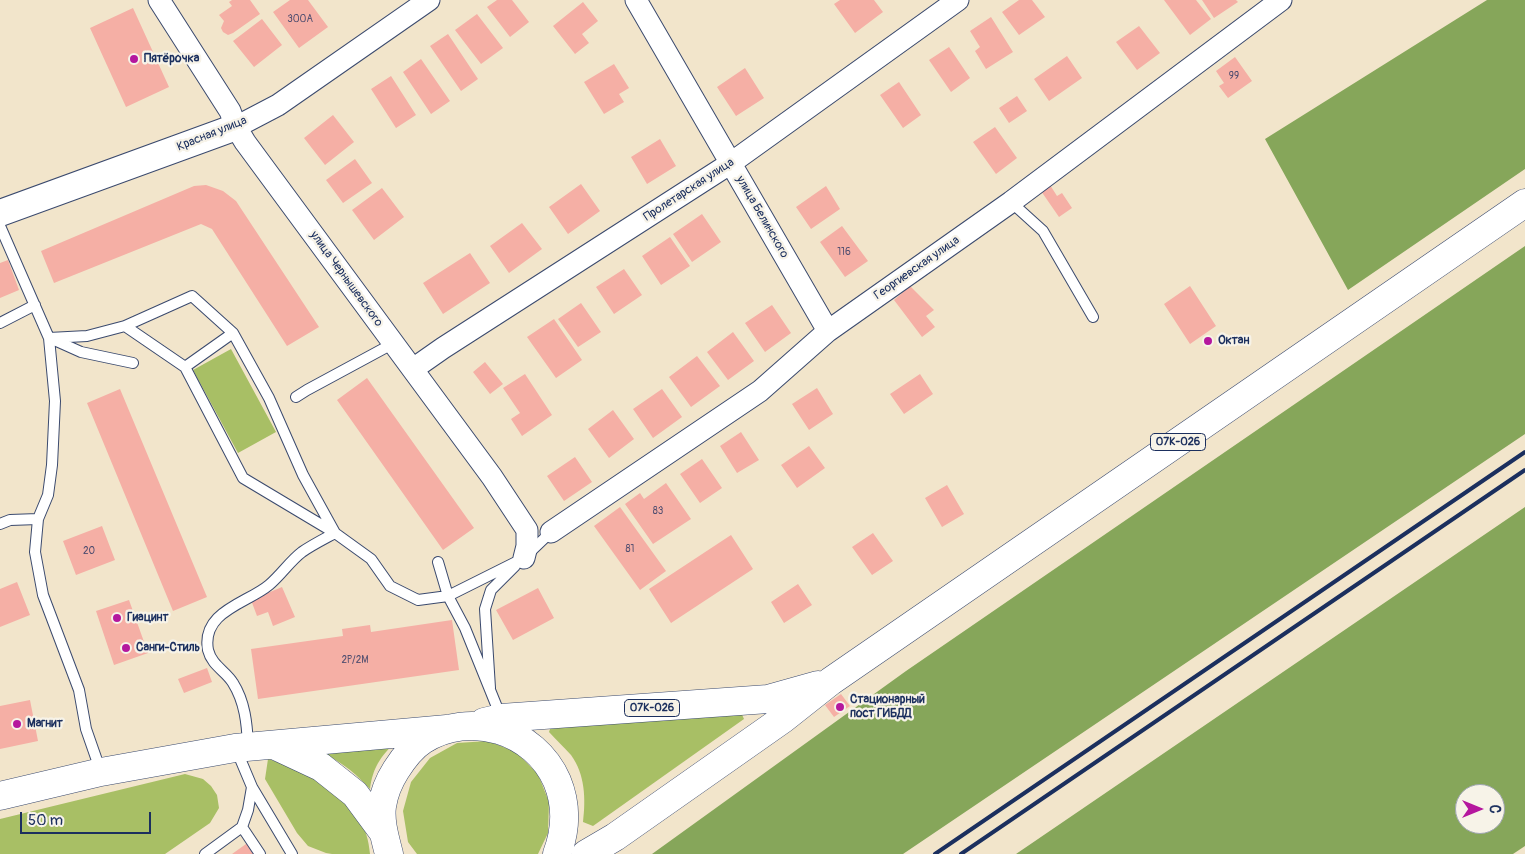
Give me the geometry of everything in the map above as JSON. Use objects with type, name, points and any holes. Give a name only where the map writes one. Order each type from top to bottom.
[{"type":"main road","name":"07К-026","points":[[586,854],[615,838],[783,719],[831,681],[1525,203]]},
{"type":"main road","name":"07К-026","points":[[460,727],[501,718],[768,700],[831,681]]},
{"type":"main road","points":[[0,796],[101,772],[252,747],[460,727],[496,728],[518,736],[537,751],[552,770],[562,792],[565,816],[563,839],[557,854]]},
{"type":"main road","points":[[386,843],[382,806],[390,780],[404,758],[423,740],[460,727]]},
{"type":"main road","points":[[252,747],[321,767],[355,794],[386,843]]},
{"type":"street","name":"улица Чернышевского","points":[[159,0],[230,111],[236,127],[245,142],[492,477],[527,530],[527,546],[524,558]]},
{"type":"street","name":"Красная улица","points":[[0,213],[236,127],[278,105],[429,0]]},
{"type":"street","name":"улица Белинского","points":[[636,0],[828,331]]},
{"type":"street","name":"Пролетарская улица","points":[[413,369],[731,163],[958,0]]},
{"type":"street","name":"Георгиевская улица","points":[[551,532],[760,391],[828,331],[1011,202],[1280,0]]},
{"type":"lane","points":[[1011,202],[1043,231],[1093,317]]},
{"type":"lane","points":[[0,226],[49,338],[55,401],[52,465],[48,495],[38,519],[35,552],[43,595],[78,690],[86,729],[101,772]]},
{"type":"lane","points":[[49,338],[87,336],[125,326],[192,296],[233,333],[269,398],[303,475],[335,533]]},
{"type":"lane","points":[[0,324],[35,305]]},
{"type":"lane","points":[[125,326],[185,368],[243,478],[335,533],[371,559],[390,586],[418,600],[448,596],[524,558]]},
{"type":"lane","points":[[185,368],[233,333]]},
{"type":"lane","points":[[49,338],[81,352],[133,363]]},
{"type":"lane","points":[[296,397],[394,343]]},
{"type":"lane","points":[[0,524],[10,520],[38,519]]},
{"type":"lane","points":[[490,688],[485,609],[491,590],[551,532]]},
{"type":"lane","points":[[204,854],[242,827],[248,810],[252,787],[252,747],[240,698],[232,681],[217,667],[208,650],[208,633],[216,619],[238,602],[268,586],[302,552],[335,533]]},
{"type":"lane","points":[[438,562],[448,596],[465,628],[501,718]]},
{"type":"lane","points":[[252,787],[292,854]]},
{"type":"lane","points":[[242,827],[260,854]]},
{"type":"green space","points":[[1487,0],[1525,0],[1525,169],[1348,290],[1265,139]]},
{"type":"green space","points":[[1525,246],[1525,434],[903,854],[652,854],[906,671]]},
{"type":"green space","points":[[231,349],[276,432],[238,453],[193,370]]},
{"type":"green space","points":[[1525,507],[1525,846],[1513,854],[1016,854]]},
{"type":"green space","points":[[739,708],[744,719],[593,826],[583,822],[584,796],[582,778],[571,755],[549,732],[552,723]]},
{"type":"green space","points":[[488,741],[516,752],[538,774],[549,802],[548,833],[538,854],[417,854],[408,842],[403,811],[411,782],[430,758],[457,743]]},
{"type":"green space","points":[[395,742],[378,763],[370,789],[348,768],[321,752]]},
{"type":"green space","points":[[268,759],[302,772],[335,791],[359,818],[367,835],[370,854],[332,854],[308,846],[297,833],[265,779]]},
{"type":"green space","points":[[185,774],[203,779],[211,786],[217,795],[219,808],[210,823],[165,854],[0,854],[0,819]]},
{"type":"building","points":[[232,0],[250,0],[260,14],[228,35],[221,28],[224,21],[219,15],[232,6],[229,2]]},
{"type":"building","points":[[290,0],[308,0],[328,27],[299,48],[273,12]]},
{"type":"building","points":[[497,0],[512,0],[529,22],[510,37],[487,7]]},
{"type":"building","points":[[840,0],[874,0],[883,12],[855,33],[834,4]]},
{"type":"building","points":[[1019,0],[1032,0],[1045,17],[1019,35],[1002,12]]},
{"type":"building","points":[[1164,0],[1196,0],[1211,19],[1190,35]]},
{"type":"building","points":[[1202,0],[1236,0],[1238,2],[1214,18]]},
{"type":"building","points":[[583,2],[598,21],[582,34],[589,43],[575,54],[553,26]]},
{"type":"building","points":[[133,8],[169,87],[126,107],[90,28]]},
{"type":"building","points":[[477,14],[503,48],[481,64],[455,30]]},
{"type":"building","points":[[991,17],[1013,52],[986,69],[975,51],[980,47],[970,31]]},
{"type":"building","points":[[262,19],[282,45],[254,67],[233,41]]},
{"type":"building","points":[[1139,26],[1160,53],[1137,70],[1116,42]]},
{"type":"building","points":[[448,34],[478,79],[461,91],[430,46]]},
{"type":"building","points":[[949,47],[970,78],[951,92],[929,60]]},
{"type":"building","points":[[1067,56],[1082,78],[1049,101],[1034,79]]},
{"type":"building","points":[[1235,57],[1252,81],[1228,98],[1219,86],[1224,83],[1216,71]]},
{"type":"building","points":[[421,59],[450,101],[431,114],[403,72]]},
{"type":"building","points":[[614,64],[629,88],[619,94],[624,102],[604,114],[584,82]]},
{"type":"building","points":[[745,68],[764,98],[736,116],[717,87]]},
{"type":"building","points":[[391,76],[416,115],[396,128],[371,89]]},
{"type":"building","points":[[899,82],[921,115],[903,128],[880,95]]},
{"type":"building","points":[[1017,96],[1027,111],[1009,123],[999,108]]},
{"type":"building","points":[[333,115],[354,142],[325,165],[304,138]]},
{"type":"building","points":[[995,127],[1017,158],[996,174],[973,142]]},
{"type":"building","points":[[660,139],[676,166],[647,184],[631,157]]},
{"type":"building","points":[[355,159],[372,183],[343,203],[326,180]]},
{"type":"building","points":[[581,184],[600,211],[568,234],[549,207]]},
{"type":"building","points":[[206,185],[223,191],[236,201],[319,327],[287,346],[212,229],[201,224],[54,283],[41,251],[194,186]]},
{"type":"building","points":[[1050,185],[1057,196],[1062,193],[1072,208],[1059,217],[1041,191]]},
{"type":"building","points":[[826,186],[840,209],[811,229],[796,207]]},
{"type":"building","points":[[382,188],[404,217],[374,240],[352,210]]},
{"type":"building","points":[[702,214],[721,242],[692,262],[673,234]]},
{"type":"building","points":[[522,223],[542,249],[509,273],[490,246]]},
{"type":"building","points":[[842,226],[868,261],[845,277],[820,242]]},
{"type":"building","points":[[670,237],[690,266],[661,285],[642,256]]},
{"type":"building","points":[[470,253],[490,283],[443,314],[423,283]]},
{"type":"building","points":[[8,260],[19,290],[0,298],[0,263]]},
{"type":"building","points":[[624,269],[642,295],[614,314],[596,287]]},
{"type":"building","points":[[910,286],[934,310],[926,316],[935,327],[922,337],[894,300]]},
{"type":"building","points":[[1190,286],[1216,326],[1190,344],[1164,304]]},
{"type":"building","points":[[581,303],[601,332],[578,347],[558,319]]},
{"type":"building","points":[[772,305],[791,333],[765,352],[745,323]]},
{"type":"building","points":[[554,319],[582,360],[556,378],[527,337]]},
{"type":"building","points":[[733,332],[754,361],[728,380],[707,352]]},
{"type":"building","points":[[697,356],[720,386],[691,407],[669,377]]},
{"type":"building","points":[[485,362],[503,384],[490,394],[473,372]]},
{"type":"building","points":[[525,374],[552,415],[522,436],[511,419],[520,413],[503,388]]},
{"type":"building","points":[[920,374],[933,394],[904,414],[890,394]]},
{"type":"building","points":[[367,378],[474,528],[443,550],[337,400]]},
{"type":"building","points":[[817,388],[833,414],[809,430],[792,404]]},
{"type":"building","points":[[120,389],[207,597],[173,611],[87,403]]},
{"type":"building","points":[[662,389],[682,417],[653,438],[633,409]]},
{"type":"building","points":[[613,410],[634,439],[609,458],[588,429]]},
{"type":"building","points":[[741,432],[759,460],[737,473],[720,446]]},
{"type":"building","points":[[809,446],[825,468],[797,488],[781,465]]},
{"type":"building","points":[[575,457],[592,482],[564,501],[547,476]]},
{"type":"building","points":[[702,459],[722,488],[700,503],[680,474]]},
{"type":"building","points":[[666,483],[691,519],[653,544],[625,504],[640,493],[644,499]]},
{"type":"building","points":[[947,485],[964,514],[942,527],[925,498]]},
{"type":"building","points":[[620,507],[666,571],[640,590],[594,526]]},
{"type":"building","points":[[102,526],[115,560],[76,575],[63,541]]},
{"type":"building","points":[[873,533],[893,561],[872,575],[852,547]]},
{"type":"building","points":[[731,535],[753,569],[671,623],[649,589]]},
{"type":"building","points":[[17,582],[30,615],[0,627],[0,589]]},
{"type":"building","points":[[798,584],[812,605],[784,623],[771,602]]},
{"type":"building","points":[[282,587],[295,617],[273,626],[268,612],[257,616],[251,600]]},
{"type":"building","points":[[538,588],[554,618],[513,640],[496,610]]},
{"type":"building","points":[[129,600],[148,653],[114,665],[96,611]]},
{"type":"building","points":[[452,620],[459,670],[258,699],[251,649],[343,636],[342,629],[370,625],[371,632]]},
{"type":"building","points":[[207,668],[212,682],[184,693],[178,679]]},
{"type":"building","points":[[841,694],[850,706],[834,717],[825,705]]},
{"type":"building","name":"Магнит","points":[[30,700],[38,741],[0,749],[0,706]]},
{"type":"building","points":[[253,839],[263,854],[232,854]]},
{"type":"railway","points":[[935,854],[1525,452]]},
{"type":"railway","points":[[961,854],[1525,470]]},
{"type":"place","name":"Пятёрочка","points":[[134,59]]},
{"type":"place","name":"Октан","points":[[1208,341]]},
{"type":"place","name":"Гиацинт","points":[[117,618]]},
{"type":"place","name":"Санги-Стиль","points":[[126,648]]},
{"type":"place","name":"Стационарный пост ГИБДД","points":[[840,707]]},
{"type":"place","name":"Магнит","points":[[17,724]]}]
